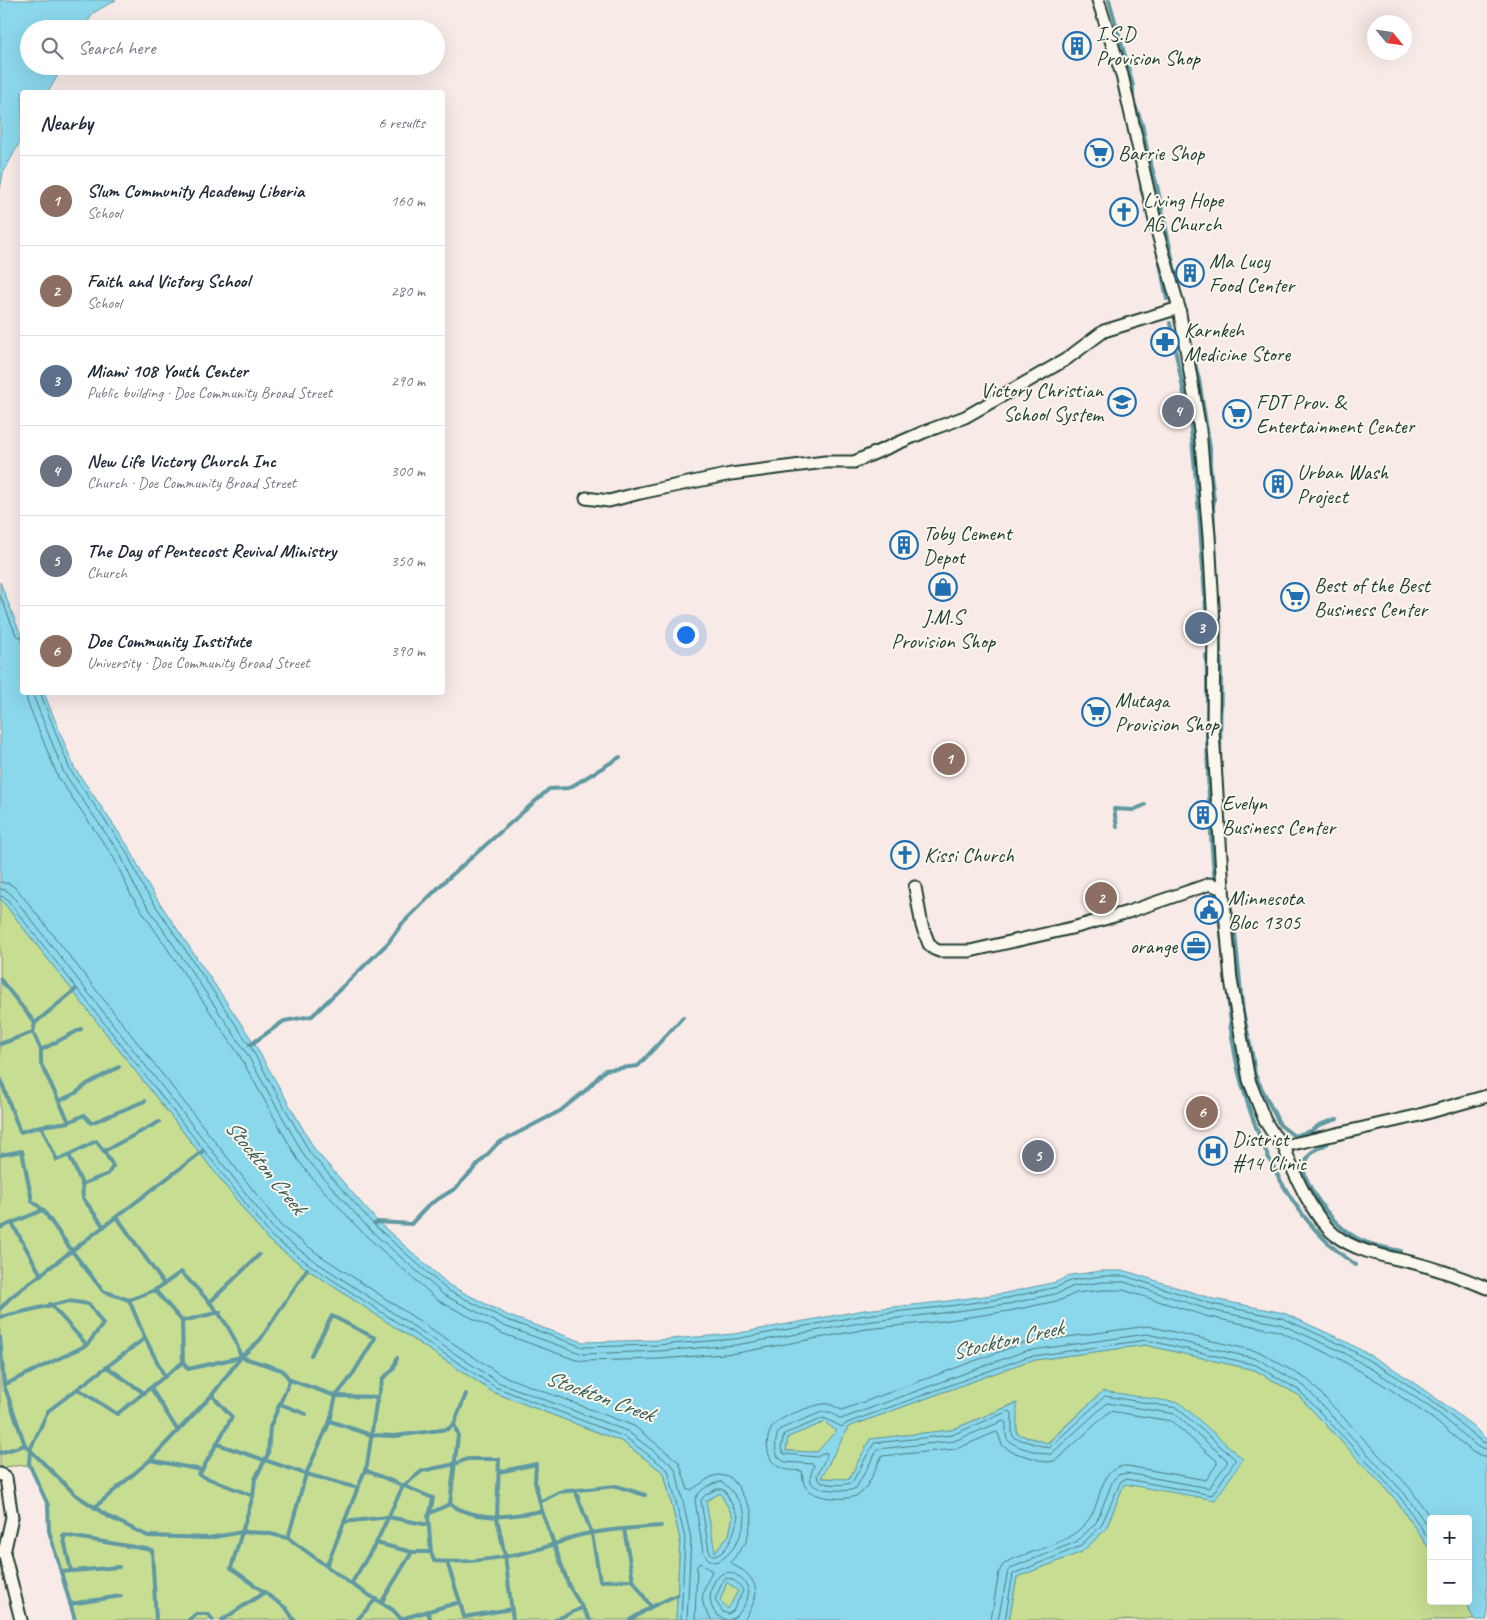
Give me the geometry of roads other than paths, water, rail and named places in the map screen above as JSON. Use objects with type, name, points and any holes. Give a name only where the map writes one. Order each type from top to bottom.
[{"type":"street","points":[[1098,0],[1122,75],[1158,234],[1179,308],[1200,430],[1214,626],[1214,731],[1223,890],[1232,980],[1249,1080],[1265,1121],[1284,1146],[1297,1178],[1320,1219],[1336,1235],[1364,1251],[1428,1266],[1487,1288]]},
{"type":"street","points":[[586,498],[609,501],[731,474],[825,462],[854,462],[964,417],[1065,360],[1104,331],[1179,308]]},
{"type":"street","points":[[915,887],[922,926],[929,944],[939,951],[970,951],[1076,927],[1128,912],[1210,884],[1223,890]]},
{"type":"street","points":[[1284,1146],[1406,1118],[1487,1096]]},
{"type":"street","points":[[0,1474],[6,1478],[12,1516],[2,1552],[21,1620]]},
{"type":"water","points":[[0,0],[116,0],[93,13],[89,20],[20,20],[20,75],[58,75],[49,90],[20,90],[20,142],[3,173],[0,190]]},
{"type":"water","name":"Stockton Creek","points":[[0,582],[20,633],[20,695],[45,695],[74,767],[130,849],[147,884],[254,1043],[315,1150],[378,1222],[449,1285],[509,1316],[583,1342],[658,1340],[734,1334],[864,1310],[1006,1293],[1056,1282],[1071,1275],[1102,1271],[1126,1271],[1213,1299],[1284,1313],[1347,1342],[1397,1371],[1473,1426],[1487,1440],[1487,1620],[1474,1620],[1467,1605],[1472,1605],[1472,1515],[1427,1515],[1427,1545],[1396,1500],[1298,1395],[1255,1370],[1145,1345],[1028,1361],[848,1427],[821,1478],[849,1479],[870,1439],[951,1430],[1017,1403],[1017,1434],[1048,1443],[1103,1391],[1180,1403],[1243,1459],[1215,1500],[1124,1484],[1106,1529],[1082,1552],[1017,1577],[1009,1620],[676,1620],[680,1539],[664,1473],[623,1442],[493,1392],[307,1269],[268,1240],[0,898]],"holes":[[[825,1422],[836,1431],[817,1452],[786,1451],[788,1437]],[[720,1493],[733,1516],[729,1535],[715,1552],[706,1501]],[[727,1582],[738,1591],[728,1609],[720,1600]]]},
{"type":"waterway","points":[[1109,0],[1133,86],[1133,100],[1142,124],[1178,286]]},
{"type":"waterway","points":[[1142,183],[1141,189],[1146,203]]},
{"type":"waterway","points":[[1157,248],[1167,299]]},
{"type":"waterway","points":[[1170,323],[1191,428],[1199,512],[1206,611],[1205,622]]},
{"type":"waterway","points":[[1192,352],[1199,380],[1210,448],[1214,500],[1221,670],[1220,767]]},
{"type":"waterway","points":[[1206,655],[1209,791],[1215,883]]},
{"type":"waterway","points":[[250,1045],[284,1021],[312,1016],[388,943],[401,925],[445,881],[549,789],[569,788],[620,757]]},
{"type":"waterway","points":[[1117,827],[1114,809],[1133,810],[1145,805]]},
{"type":"waterway","points":[[1216,889],[1224,959]]},
{"type":"waterway","points":[[1229,901],[1234,924],[1243,1012],[1255,1075],[1280,1125],[1294,1136],[1311,1131],[1319,1125],[1337,1119]]},
{"type":"waterway","points":[[0,979],[35,1023]]},
{"type":"waterway","points":[[1227,986],[1231,1024]]},
{"type":"waterway","points":[[0,1044],[33,1032],[35,1023],[76,989]]},
{"type":"waterway","points":[[375,1224],[378,1222],[411,1224],[430,1204],[456,1188],[498,1143],[560,1111],[585,1091],[605,1070],[638,1066],[683,1017]]},
{"type":"waterway","points":[[1230,1024],[1240,1077],[1257,1131],[1268,1157],[1297,1206],[1314,1228],[1334,1248],[1356,1265]]},
{"type":"waterway","points":[[41,1050],[81,1029]]},
{"type":"waterway","points":[[33,1032],[41,1050],[41,1064],[69,1122],[84,1115],[91,1123],[145,1101]]},
{"type":"waterway","points":[[59,1101],[119,1067]]},
{"type":"waterway","points":[[0,1078],[20,1132],[41,1126],[69,1122]]},
{"type":"waterway","points":[[82,1184],[108,1174],[113,1166],[104,1151],[159,1122]]},
{"type":"waterway","points":[[41,1126],[57,1160],[96,1141],[104,1151]]},
{"type":"waterway","points":[[1328,1143],[1312,1152],[1302,1166],[1317,1199],[1334,1220],[1353,1236],[1372,1244],[1401,1251]]},
{"type":"waterway","points":[[0,1155],[22,1151],[32,1201],[43,1210]]},
{"type":"waterway","points":[[0,1309],[11,1297],[203,1151]]},
{"type":"waterway","points":[[69,1155],[82,1184],[83,1198],[104,1227]]},
{"type":"waterway","points":[[0,1228],[43,1210],[103,1291],[129,1300],[155,1290]]},
{"type":"waterway","points":[[117,1217],[164,1284],[155,1290],[182,1321],[183,1362],[188,1369],[241,1357]]},
{"type":"waterway","points":[[12,1223],[41,1275]]},
{"type":"waterway","points":[[210,1302],[259,1255]]},
{"type":"waterway","points":[[95,1507],[150,1460],[212,1395],[241,1357],[260,1340],[307,1269]]},
{"type":"waterway","points":[[164,1284],[181,1272],[217,1311],[231,1332],[241,1357],[282,1370],[290,1380],[336,1396],[378,1397]]},
{"type":"waterway","points":[[75,1620],[49,1531],[48,1505],[29,1464],[30,1450],[48,1411],[145,1338],[129,1300]]},
{"type":"waterway","points":[[0,1317],[69,1301],[89,1304],[103,1324],[87,1345],[4,1385]]},
{"type":"waterway","points":[[50,1304],[87,1345]]},
{"type":"waterway","points":[[182,1321],[220,1312]]},
{"type":"waterway","points":[[288,1538],[306,1474],[330,1421],[336,1396],[351,1377],[375,1338],[332,1316],[311,1355]]},
{"type":"waterway","points":[[0,1337],[4,1385],[25,1445],[76,1495],[109,1517],[148,1536],[209,1538],[242,1532],[266,1533],[288,1538],[351,1584],[393,1610],[402,1620]]},
{"type":"waterway","points":[[145,1338],[165,1377]]},
{"type":"waterway","points":[[327,1565],[367,1465],[376,1404],[383,1378],[393,1370],[397,1358]]},
{"type":"waterway","points":[[78,1389],[117,1414],[183,1362]]},
{"type":"waterway","points":[[107,1367],[144,1393]]},
{"type":"waterway","points":[[253,1496],[255,1479],[268,1454],[270,1427],[290,1380]]},
{"type":"waterway","points":[[151,1388],[178,1431]]},
{"type":"waterway","points":[[330,1421],[371,1435],[395,1436],[448,1429],[454,1424],[466,1394]]},
{"type":"waterway","points":[[212,1395],[232,1417],[199,1475],[253,1496],[231,1568],[286,1608],[294,1620]]},
{"type":"waterway","points":[[280,1404],[306,1414]]},
{"type":"waterway","points":[[450,1504],[458,1435],[454,1424]]},
{"type":"waterway","points":[[217,1444],[306,1474],[358,1488]]},
{"type":"waterway","points":[[0,1453],[25,1445]]},
{"type":"waterway","points":[[351,1584],[376,1543],[403,1486],[422,1471],[455,1464],[467,1459],[499,1459],[497,1518],[505,1556],[513,1620]]},
{"type":"waterway","points":[[150,1460],[202,1470]]},
{"type":"waterway","points":[[499,1472],[536,1464],[535,1482],[542,1511],[569,1586],[590,1620]]},
{"type":"waterway","points":[[365,1470],[433,1498],[430,1513]]},
{"type":"waterway","points":[[540,1502],[559,1492],[616,1486],[645,1495]]},
{"type":"waterway","points":[[575,1490],[592,1534],[600,1581],[633,1580]]},
{"type":"waterway","points":[[431,1552],[428,1516],[430,1513],[450,1504],[461,1510],[483,1516],[506,1516],[542,1511]]},
{"type":"waterway","points":[[344,1522],[388,1517],[429,1525]]},
{"type":"waterway","points":[[376,1543],[412,1552],[431,1552],[434,1561],[448,1562],[495,1558],[527,1552],[573,1537],[594,1533],[661,1526]]},
{"type":"waterway","points":[[624,1529],[633,1580],[651,1607]]},
{"type":"waterway","points":[[71,1571],[63,1535],[152,1550],[156,1620]]},
{"type":"waterway","points":[[381,1603],[412,1552]]},
{"type":"waterway","points":[[447,1562],[460,1602]]},
{"type":"waterway","points":[[61,1572],[119,1567]]},
{"type":"waterway","points":[[222,1620],[265,1592]]},
{"type":"waterway","points":[[630,1620],[651,1607],[677,1595]]},
{"type":"waterway","points":[[70,1604],[121,1596]]},
{"type":"waterway","points":[[357,1620],[376,1599]]},
{"type":"waterway","points":[[401,1619],[460,1602],[464,1617],[511,1609]]},
{"type":"waterway","points":[[555,1620],[582,1608]]},
{"type":"waterway","points":[[427,1611],[431,1620]]},
{"type":"waterway","points":[[189,1620],[196,1614],[208,1614],[213,1620]]},
{"type":"place","name":"I.S.D Provision Shop","points":[[1077,46]]},
{"type":"place","name":"Barrie Shop","points":[[1099,153]]},
{"type":"place","name":"Living Hope AG Church","points":[[1124,212]]},
{"type":"place","name":"Ma Lucy Food Center","points":[[1190,273]]},
{"type":"place","name":"Karnkeh Medicine Store","points":[[1165,342]]},
{"type":"place","name":"Victory Christian School System","points":[[1122,402]]},
{"type":"place","name":"New Life Victory Church Inc","points":[[1178,411]]},
{"type":"place","name":"FDT Prov. & Entertainment Center","points":[[1237,414]]},
{"type":"place","name":"Urban Wash Project","points":[[1278,484]]},
{"type":"place","name":"Toby Cement Depot","points":[[904,545]]},
{"type":"place","name":"J.M.S Provision Shop","points":[[943,587]]},
{"type":"place","name":"Best of the Best Business Center","points":[[1295,597]]},
{"type":"place","name":"Miami 108 Youth Center","points":[[1201,628]]},
{"type":"place","name":"Mutaga Provision Shop","points":[[1096,712]]},
{"type":"place","name":"Slum Community Academy Liberia","points":[[949,759]]},
{"type":"place","name":"Evelyn Business Center","points":[[1203,815]]},
{"type":"place","name":"Kissi Church","points":[[905,855]]},
{"type":"place","name":"Faith and Victory School","points":[[1101,898]]},
{"type":"place","name":"Minnesota Bloc 1305","points":[[1209,910]]},
{"type":"place","name":"orange","points":[[1196,946]]},
{"type":"place","name":"Doe Community Institute","points":[[1202,1112]]},
{"type":"place","name":"District #14 Clinic","points":[[1213,1151]]},
{"type":"place","name":"The Day of Pentecost Revival Ministry","points":[[1038,1156]]}]
